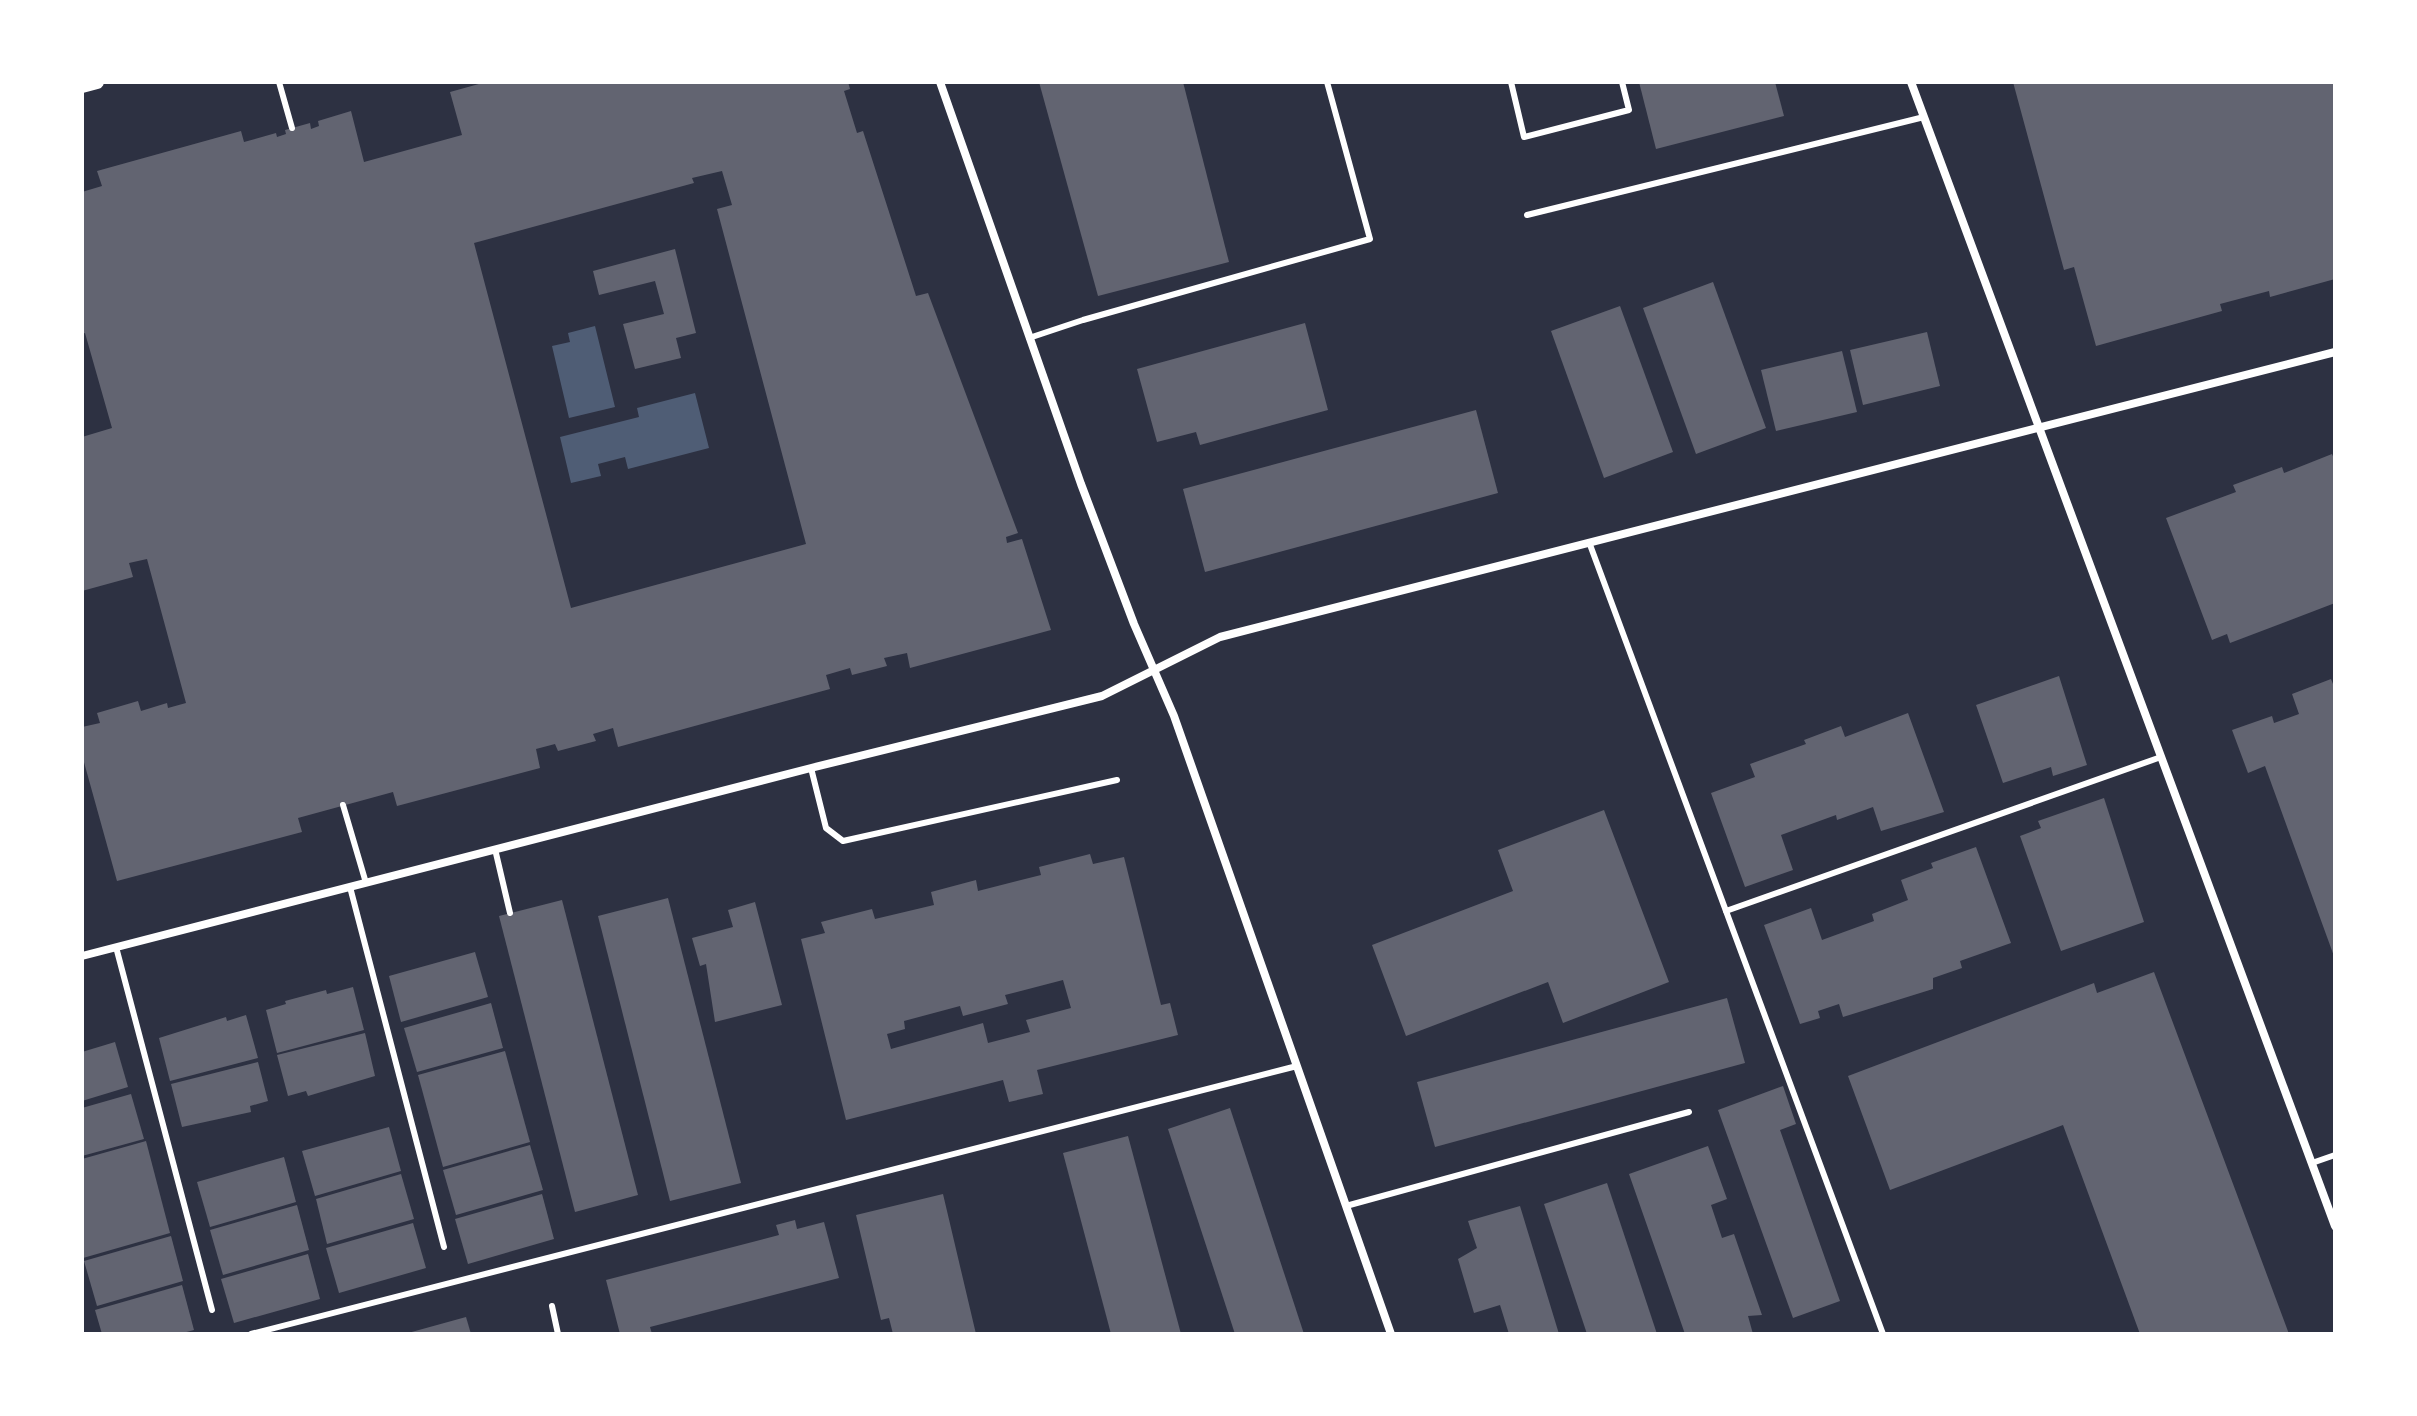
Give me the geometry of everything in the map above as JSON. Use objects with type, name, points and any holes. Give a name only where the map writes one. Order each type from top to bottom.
[{"type":"street","points":[[82,86],[97,82]]},
{"type":"street","points":[[940,82],[1118,582],[1174,716],[1391,1334]]},
{"type":"street","points":[[1911,82],[2335,1226]]},
{"type":"street","points":[[82,956],[1102,696],[1220,637],[2335,352]]},
{"type":"lane","points":[[279,82],[292,128]]},
{"type":"lane","points":[[1029,338],[1370,239],[1327,82]]},
{"type":"lane","points":[[1511,82],[1524,137],[1629,110],[1622,82]]},
{"type":"lane","points":[[1527,215],[1924,117]]},
{"type":"lane","points":[[1589,542],[1883,1334]]},
{"type":"lane","points":[[1726,911],[2161,757]]},
{"type":"lane","points":[[811,768],[826,828],[843,841],[1117,780]]},
{"type":"lane","points":[[343,805],[366,883]]},
{"type":"lane","points":[[495,849],[510,913]]},
{"type":"lane","points":[[350,887],[444,1247]]},
{"type":"lane","points":[[116,947],[212,1310]]},
{"type":"lane","points":[[251,1334],[1297,1066]]},
{"type":"lane","points":[[1346,1206],[1689,1112]]},
{"type":"lane","points":[[2312,1163],[2335,1155]]},
{"type":"lane","points":[[552,1306],[558,1334]]},
{"type":"water","points":[[595,326],[615,407],[569,418],[552,346],[570,342],[568,333]]},
{"type":"water","points":[[695,393],[709,448],[628,469],[625,457],[598,464],[601,476],[571,483],[560,437],[639,417],[637,408]]},
{"type":"building","points":[[486,82],[848,82],[850,89],[844,91],[857,133],[863,131],[916,296],[928,293],[1018,533],[1006,537],[1007,543],[1022,539],[1051,630],[910,668],[907,653],[884,658],[887,666],[852,675],[850,668],[826,675],[830,689],[618,747],[613,728],[593,734],[596,741],[558,751],[555,744],[536,749],[540,768],[397,806],[393,792],[298,818],[302,832],[117,881],[82,755],[82,727],[100,723],[97,713],[138,701],[141,711],[167,703],[168,708],[186,703],[147,559],[129,563],[133,577],[82,591],[82,437],[112,428],[85,333],[82,334],[82,192],[102,186],[97,171],[241,131],[244,142],[276,133],[277,137],[286,134],[285,130],[310,123],[311,129],[319,126],[318,121],[351,111],[364,162],[462,135],[450,92]],"holes":[[[722,171],[732,205],[717,209],[806,544],[571,608],[474,243],[694,183],[692,178]]]},
{"type":"building","points":[[1039,82],[1183,82],[1229,262],[1098,296]]},
{"type":"building","points":[[1639,82],[1775,82],[1784,116],[1656,149]]},
{"type":"building","points":[[2013,82],[2335,82],[2335,279],[2270,297],[2269,291],[2220,304],[2222,311],[2096,346],[2074,267],[2064,270]]},
{"type":"building","points":[[675,249],[696,333],[676,338],[681,358],[635,369],[623,324],[664,314],[655,281],[599,295],[593,271]]},
{"type":"building","points":[[1713,282],[1766,428],[1696,454],[1643,308]]},
{"type":"building","points":[[1620,306],[1673,452],[1604,478],[1551,331]]},
{"type":"building","points":[[1305,323],[1328,410],[1200,445],[1196,432],[1157,442],[1137,369]]},
{"type":"building","points":[[1927,332],[1940,386],[1863,405],[1850,350]]},
{"type":"building","points":[[1842,351],[1857,412],[1776,431],[1761,370]]},
{"type":"building","points":[[1476,410],[1498,493],[1205,572],[1183,489]]},
{"type":"building","points":[[2332,454],[2335,461],[2335,603],[2230,643],[2227,634],[2212,640],[2166,518],[2236,492],[2233,485],[2282,467],[2284,473]]},
{"type":"building","points":[[2059,676],[2087,765],[2053,776],[2051,767],[2003,783],[1976,705]]},
{"type":"building","points":[[2331,679],[2335,689],[2335,959],[2265,766],[2248,773],[2232,730],[2272,716],[2274,723],[2299,714],[2292,694]]},
{"type":"building","points":[[1908,713],[1944,812],[1881,831],[1873,807],[1837,820],[1836,815],[1781,835],[1793,870],[1745,887],[1711,793],[1755,777],[1750,764],[1806,744],[1804,740],[1841,726],[1845,737]]},
{"type":"building","points":[[2104,798],[2144,922],[2061,951],[2020,836],[2041,828],[2038,821]]},
{"type":"building","points":[[1604,810],[1669,982],[1563,1023],[1548,982],[1406,1036],[1372,945],[1513,891],[1498,850]]},
{"type":"building","points":[[1976,847],[2011,943],[1960,961],[1962,968],[1933,978],[1933,989],[1843,1017],[1839,1004],[1818,1011],[1820,1018],[1800,1024],[1764,925],[1811,908],[1822,940],[1874,921],[1872,914],[1908,900],[1901,880],[1933,868],[1931,863]]},
{"type":"building","points":[[1090,854],[1093,864],[1124,857],[1161,1005],[1170,1003],[1178,1035],[1037,1070],[1043,1094],[1009,1102],[1003,1080],[846,1120],[801,939],[825,933],[821,922],[872,909],[875,919],[934,905],[931,892],[976,880],[978,891],[1041,875],[1039,867]],"holes":[[[1063,980],[1071,1008],[1026,1020],[1030,1032],[988,1043],[983,1023],[891,1049],[887,1034],[905,1029],[904,1021],[960,1006],[963,1016],[1008,1004],[1005,995]]]},
{"type":"building","points":[[668,898],[741,1183],[670,1201],[598,916]]},
{"type":"building","points":[[562,900],[638,1195],[575,1212],[499,916]]},
{"type":"building","points":[[755,902],[782,1005],[715,1022],[706,964],[700,966],[692,938],[733,927],[728,910]]},
{"type":"building","points":[[475,952],[488,997],[401,1022],[389,976]]},
{"type":"building","points":[[2154,972],[2289,1334],[2140,1334],[2063,1125],[1890,1190],[1848,1076],[2094,983],[2097,993]]},
{"type":"building","points":[[353,987],[364,1030],[277,1053],[266,1010],[286,1004],[285,1001],[326,990],[327,994]]},
{"type":"building","points":[[1727,998],[1745,1063],[1435,1147],[1417,1082]]},
{"type":"building","points":[[491,1003],[503,1048],[417,1072],[404,1028]]},
{"type":"building","points":[[246,1015],[258,1058],[170,1081],[159,1038],[226,1017],[227,1021]]},
{"type":"building","points":[[365,1033],[375,1076],[308,1096],[306,1091],[288,1096],[277,1055]]},
{"type":"building","points":[[115,1042],[128,1087],[82,1101],[82,1052]]},
{"type":"building","points":[[505,1051],[530,1142],[443,1167],[418,1075]]},
{"type":"building","points":[[258,1062],[268,1101],[250,1106],[251,1112],[182,1127],[171,1084]]},
{"type":"building","points":[[1783,1086],[1796,1124],[1780,1130],[1840,1301],[1793,1318],[1718,1110]]},
{"type":"building","points":[[131,1094],[144,1139],[82,1156],[82,1108]]},
{"type":"building","points":[[1230,1108],[1304,1334],[1235,1334],[1168,1129]]},
{"type":"building","points":[[389,1127],[401,1171],[315,1196],[302,1151]]},
{"type":"building","points":[[1128,1136],[1181,1334],[1111,1334],[1063,1153]]},
{"type":"building","points":[[146,1141],[170,1233],[83,1258],[82,1159]]},
{"type":"building","points":[[530,1145],[543,1190],[456,1215],[443,1170]]},
{"type":"building","points":[[1708,1146],[1727,1199],[1711,1205],[1722,1238],[1734,1234],[1762,1315],[1748,1316],[1753,1334],[1685,1334],[1629,1174]]},
{"type":"building","points":[[284,1157],[296,1202],[210,1227],[197,1182]]},
{"type":"building","points":[[401,1174],[414,1219],[327,1244],[316,1199]]},
{"type":"building","points":[[1607,1183],[1657,1334],[1587,1334],[1544,1204]]},
{"type":"building","points":[[542,1194],[554,1239],[468,1264],[455,1219]]},
{"type":"building","points":[[943,1194],[976,1334],[893,1334],[889,1318],[881,1320],[856,1215]]},
{"type":"building","points":[[297,1205],[309,1250],[223,1275],[210,1230]]},
{"type":"building","points":[[1520,1206],[1559,1334],[1509,1334],[1500,1305],[1474,1313],[1458,1259],[1477,1248],[1468,1221]]},
{"type":"building","points":[[795,1220],[797,1229],[824,1222],[839,1278],[650,1327],[652,1334],[620,1334],[606,1280],[779,1235],[776,1225]]},
{"type":"building","points":[[413,1223],[426,1268],[339,1293],[326,1248]]},
{"type":"building","points":[[171,1236],[183,1281],[97,1306],[84,1261]]},
{"type":"building","points":[[308,1254],[320,1299],[234,1323],[221,1279]]},
{"type":"building","points":[[182,1285],[194,1330],[179,1334],[102,1334],[95,1310]]},
{"type":"building","points":[[466,1317],[471,1334],[408,1334],[408,1333]]}]
